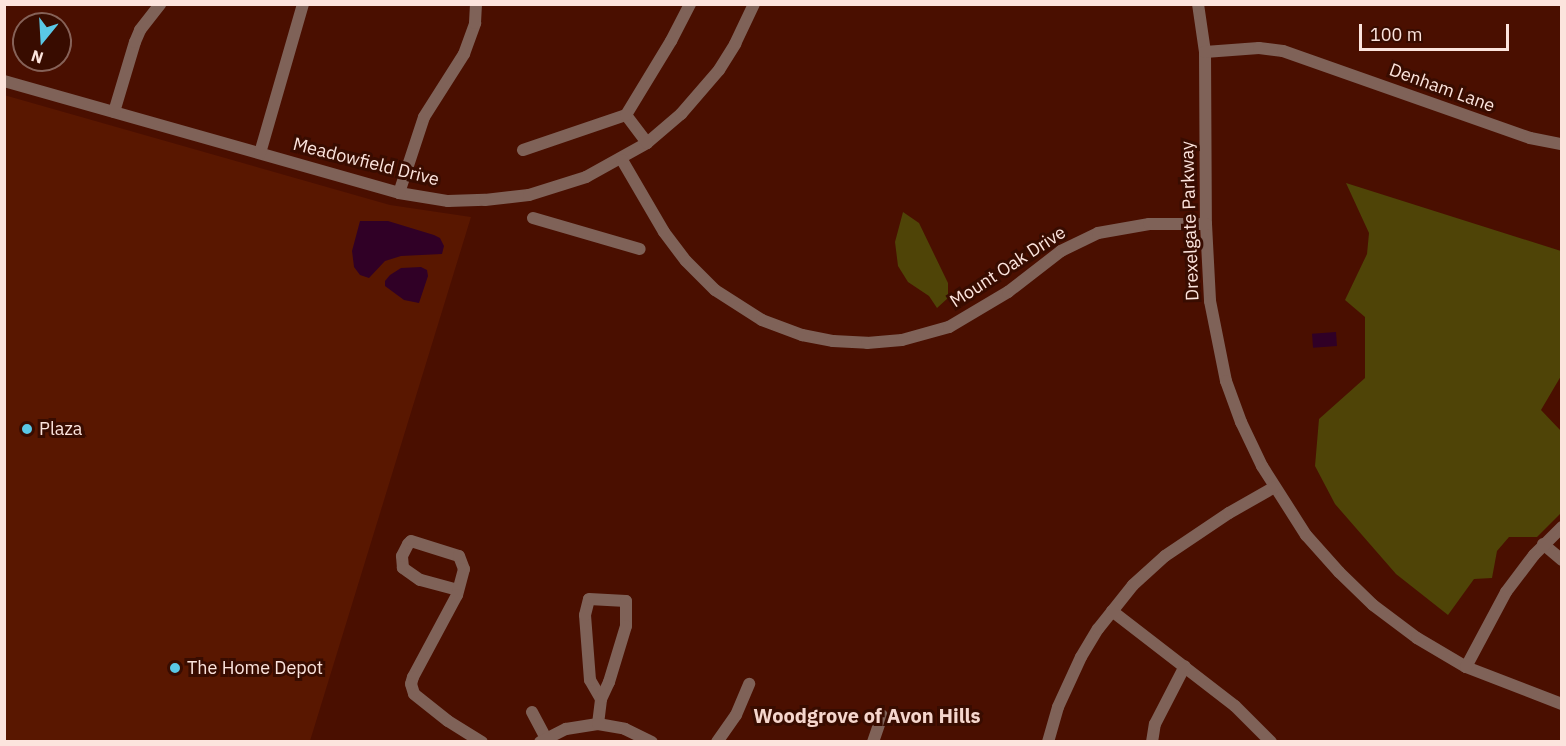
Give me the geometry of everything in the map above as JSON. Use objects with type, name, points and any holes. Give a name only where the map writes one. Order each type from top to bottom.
[{"type":"street","points":[[114,112],[138,36],[160,4]]},
{"type":"street","points":[[260,153],[303,4]]},
{"type":"street","points":[[399,193],[424,117],[464,54],[476,23],[476,4]]},
{"type":"street","points":[[523,150],[626,115],[671,41],[690,4]]},
{"type":"street","name":"Meadowfield Drive","points":[[4,81],[399,193],[461,202],[529,195],[586,177],[622,159],[647,143],[681,114],[719,70],[735,44],[754,4]]},
{"type":"street","name":"Drexelgate Parkway","points":[[1198,4],[1205,52],[1206,224],[1210,302],[1226,381],[1247,436],[1273,488],[1323,555],[1356,589],[1397,624],[1466,666],[1513,687],[1562,704]]},
{"type":"street","name":"Denham Lane","points":[[1205,52],[1259,48],[1282,51],[1530,138],[1562,144]]},
{"type":"street","points":[[626,115],[647,143]]},
{"type":"street","name":"Mount Oak Drive","points":[[622,159],[664,232],[686,261],[715,290],[762,320],[802,335],[833,341],[867,343],[902,340],[948,327],[1008,292],[1061,251],[1098,233],[1149,224],[1206,224]]},
{"type":"street","points":[[533,218],[640,249]]},
{"type":"street","points":[[1048,741],[1058,707],[1072,674],[1112,611],[1133,585],[1164,556],[1229,513],[1273,488]]},
{"type":"street","points":[[1466,666],[1506,592],[1543,544],[1562,527]]},
{"type":"street","points":[[458,590],[420,580],[403,568],[402,556],[408,544],[411,542],[459,556],[464,568],[458,590],[411,684],[414,694],[427,706],[482,741]]},
{"type":"street","points":[[1543,544],[1562,560]]},
{"type":"street","points":[[598,724],[601,699],[609,682],[626,626],[626,601],[589,599],[585,615],[590,680],[601,699]]},
{"type":"street","points":[[1112,611],[1235,706],[1271,741]]},
{"type":"street","points":[[1152,741],[1155,724],[1185,666]]},
{"type":"street","points":[[717,741],[736,715],[749,684]]},
{"type":"street","points":[[532,712],[543,740],[566,729],[598,724],[625,729],[652,741]]},
{"type":"street","points":[[873,741],[882,716]]},
{"type":"shaded area","points":[[4,95],[390,205],[471,217],[310,741],[5,741]]},
{"type":"shaded area","points":[[1346,183],[1561,251],[1561,376],[1541,410],[1561,431],[1561,513],[1537,537],[1509,537],[1497,551],[1492,578],[1474,579],[1448,615],[1396,574],[1335,504],[1315,466],[1319,419],[1365,378],[1365,317],[1345,300],[1367,254],[1369,233]]},
{"type":"shaded area","points":[[903,212],[919,223],[948,283],[948,298],[937,308],[929,296],[908,282],[898,266],[895,242]]},
{"type":"shaded area","points":[[360,221],[388,221],[434,235],[440,238],[444,246],[442,254],[401,256],[385,261],[369,278],[360,275],[354,267],[352,251]]},
{"type":"shaded area","points":[[421,267],[427,270],[428,276],[419,303],[404,300],[385,286],[385,281],[390,275],[401,268]]},
{"type":"shaded area","points":[[1336,332],[1337,346],[1313,348],[1312,334]]},
{"type":"place","name":"Plaza","points":[[27,429]]},
{"type":"place","name":"The Home Depot","points":[[175,668]]},
{"type":"district","name":"Woodgrove of Avon Hills","points":[[867,715]]}]
